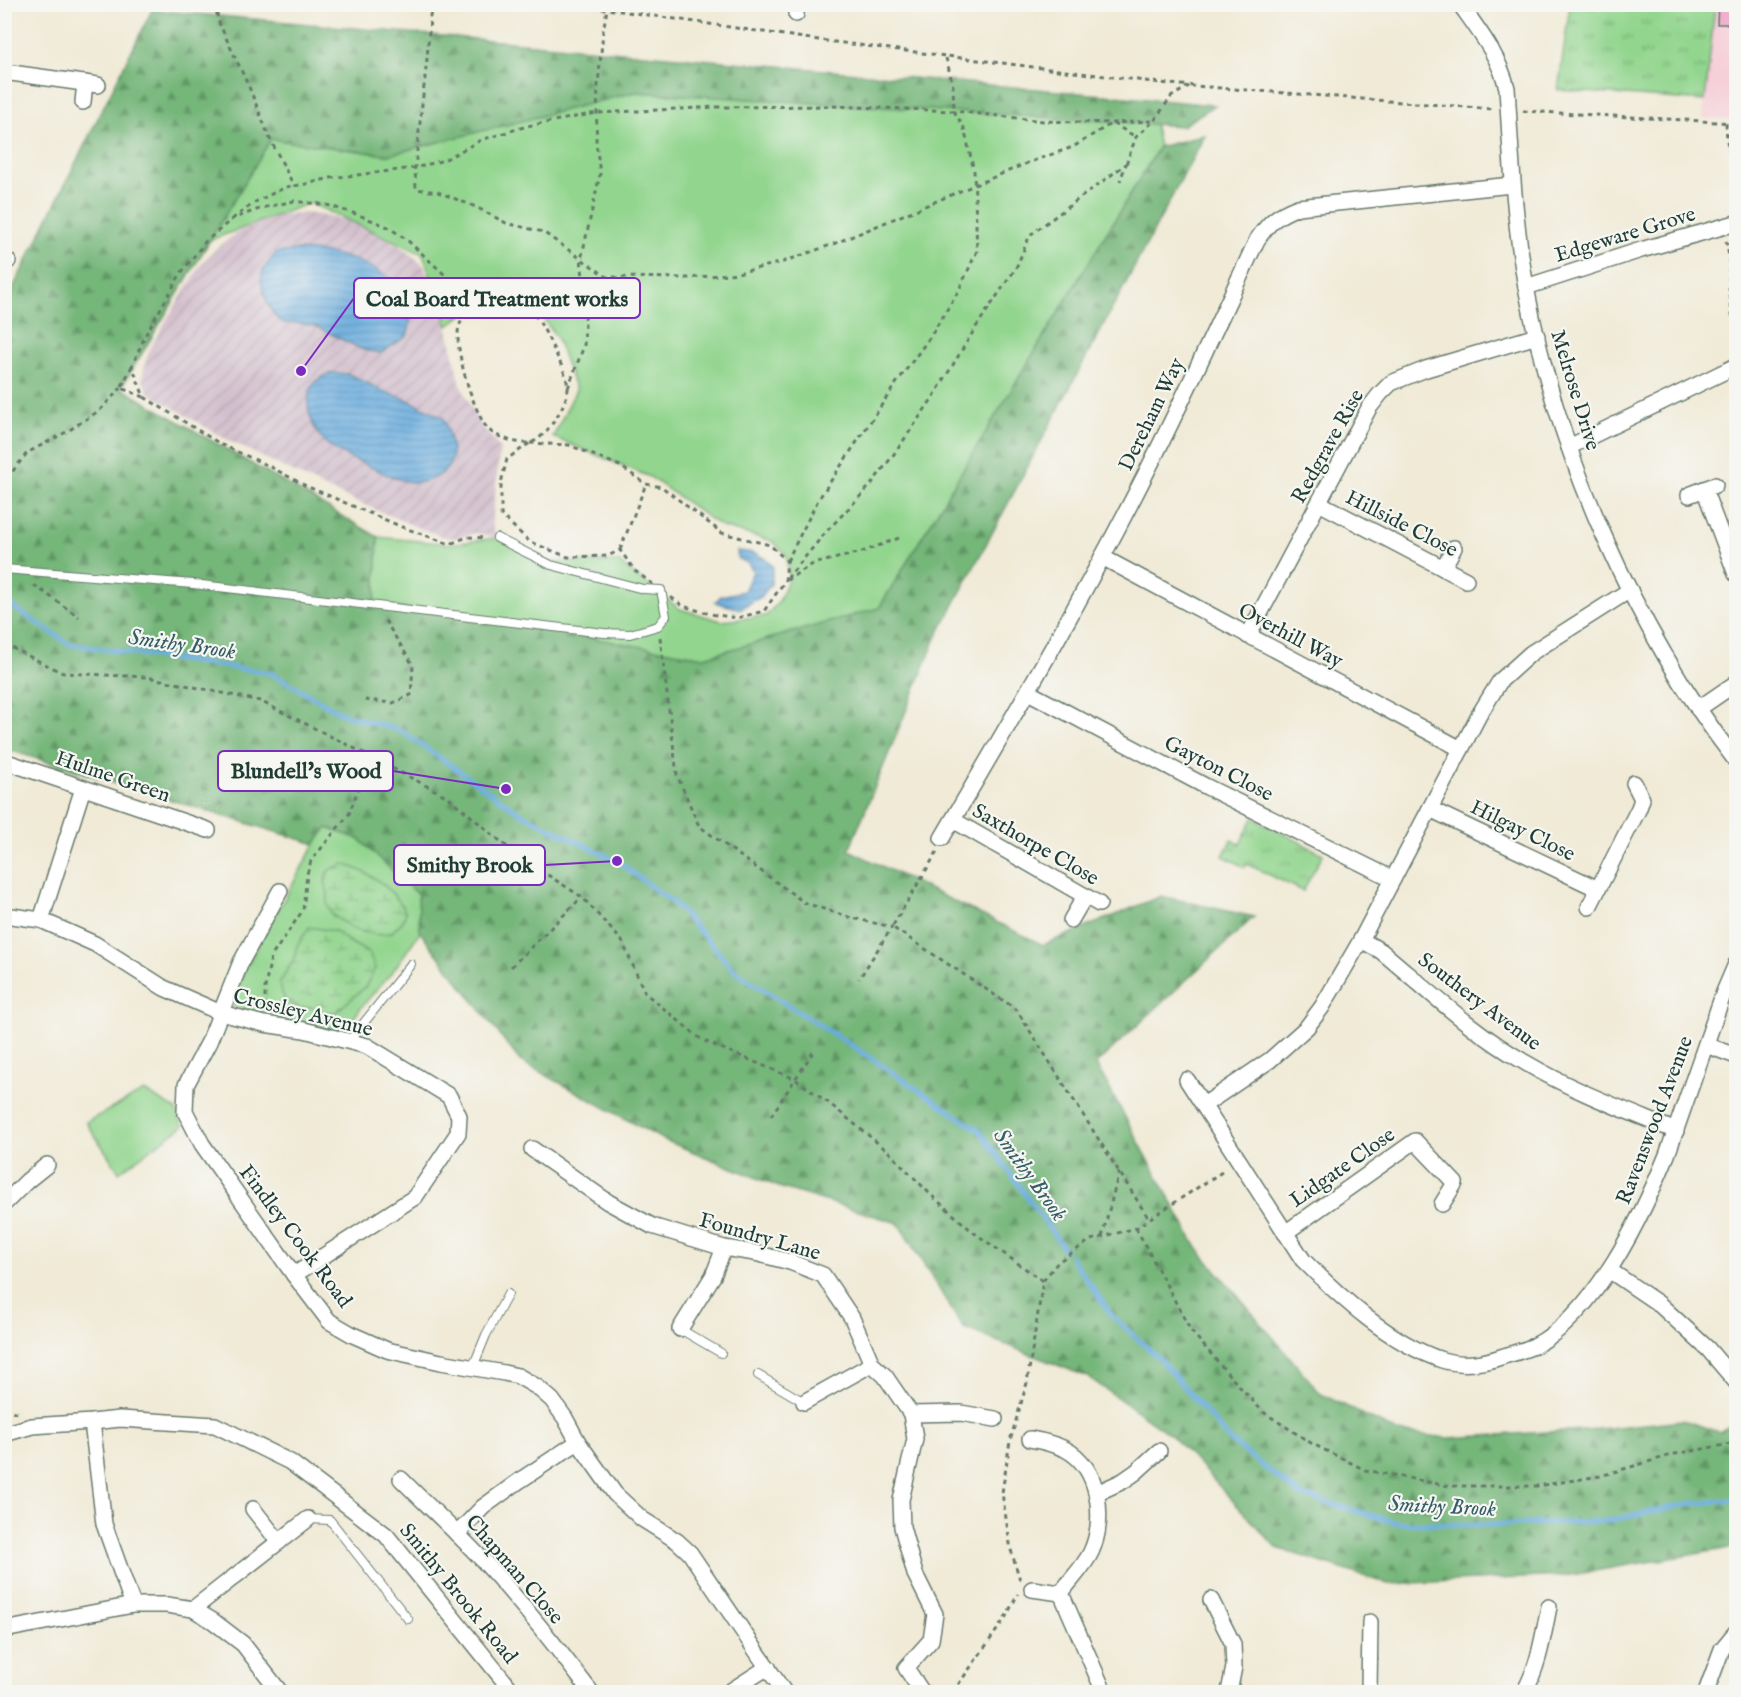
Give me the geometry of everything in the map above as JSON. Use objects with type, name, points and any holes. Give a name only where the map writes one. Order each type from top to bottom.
[{"type":"street","name":"Melrose Drive","points":[[1461,4],[1495,56],[1507,88],[1512,185],[1526,287],[1537,336],[1569,447],[1605,537],[1662,650],[1698,709],[1737,761]]},
{"type":"street","points":[[4,72],[91,84],[83,102]]},
{"type":"street","name":"Dereham Way","points":[[942,838],[1028,692],[1102,557],[1164,438],[1257,240],[1267,225],[1282,213],[1298,207],[1512,185]]},
{"type":"street","name":"Edgeware Grove","points":[[1526,287],[1651,247],[1736,223]]},
{"type":"street","name":"Redgrave Rise","points":[[1248,636],[1369,408],[1380,393],[1391,383],[1426,369],[1537,336]]},
{"type":"street","points":[[1569,447],[1737,366]]},
{"type":"street","points":[[1689,495],[1709,487],[1737,574]]},
{"type":"street","name":"Hillside Close","points":[[1318,503],[1466,580]]},
{"type":"street","points":[[1443,568],[1454,548]]},
{"type":"street","name":"Overhill Way","points":[[1102,557],[1461,749]]},
{"type":"street","points":[[1204,1105],[1270,1060],[1307,1027],[1327,1000],[1461,749],[1500,681],[1531,652],[1630,590]]},
{"type":"street","points":[[1698,709],[1737,683]]},
{"type":"street","name":"Gayton Close","points":[[1028,692],[1207,787],[1393,879]]},
{"type":"street","name":"Hulme Green","points":[[4,761],[208,830]]},
{"type":"street","points":[[1589,908],[1639,808],[1642,799],[1634,783]]},
{"type":"street","points":[[41,920],[83,788]]},
{"type":"street","name":"Hilgay Close","points":[[1430,809],[1598,889]]},
{"type":"street","name":"Saxthorpe Close","points":[[953,820],[1099,904]]},
{"type":"street","name":"Findley Cook Road","points":[[280,891],[241,962],[209,1042],[186,1085],[185,1111],[202,1144],[329,1321],[387,1350],[518,1376],[537,1387],[552,1400],[615,1494],[642,1519],[677,1540],[690,1553],[784,1692]]},
{"type":"street","points":[[1071,920],[1085,896]]},
{"type":"street","name":"Crossley Avenue","points":[[4,915],[41,920],[95,944],[164,988],[220,1013],[264,1024],[350,1040],[367,1046],[449,1096],[459,1116],[458,1133],[415,1197],[294,1275]]},
{"type":"street","name":"Southery Avenue","points":[[1361,940],[1381,951],[1487,1038],[1523,1062],[1558,1082],[1676,1131]]},
{"type":"street","name":"Ravenswood Avenue","points":[[1187,1080],[1303,1260],[1342,1298],[1390,1334],[1444,1360],[1472,1363],[1492,1360],[1534,1346],[1555,1332],[1572,1316],[1609,1270],[1627,1240],[1657,1179],[1724,992],[1737,964]]},
{"type":"street","points":[[1706,1045],[1737,1056]]},
{"type":"street","name":"Lidgate Close","points":[[1285,1233],[1415,1141],[1455,1183],[1442,1204]]},
{"type":"street","name":"Foundry Lane","points":[[532,1149],[608,1202],[652,1226],[724,1248],[790,1262],[823,1275],[852,1318],[872,1364],[885,1376],[911,1414],[915,1439],[901,1500],[902,1527],[915,1574],[936,1614],[931,1640],[906,1668],[922,1692]]},
{"type":"street","points":[[4,1204],[47,1165]]},
{"type":"street","points":[[680,1329],[713,1276],[724,1248]]},
{"type":"street","points":[[1609,1270],[1659,1304],[1708,1349],[1737,1382]]},
{"type":"street","points":[[804,1402],[872,1364]]},
{"type":"street","points":[[911,1414],[961,1413],[995,1419]]},
{"type":"street","name":"Smithy Brook Road","points":[[4,1434],[32,1426],[120,1419],[215,1425],[290,1462],[386,1535],[513,1692]]},
{"type":"street","points":[[92,1422],[104,1524],[133,1605]]},
{"type":"street","points":[[1030,1439],[1067,1450],[1085,1467],[1097,1493],[1096,1539],[1089,1555],[1061,1593]]},
{"type":"street","points":[[457,1534],[483,1507],[578,1442]]},
{"type":"street","points":[[1097,1493],[1123,1481],[1158,1451]]},
{"type":"street","name":"Chapman Close","points":[[400,1479],[490,1568],[591,1692]]},
{"type":"street","points":[[253,1509],[279,1542]]},
{"type":"street","points":[[193,1609],[308,1519]]},
{"type":"street","points":[[1032,1589],[1061,1593]]},
{"type":"street","points":[[1061,1593],[1104,1692]]},
{"type":"street","points":[[1211,1600],[1233,1644],[1234,1667],[1229,1692]]},
{"type":"street","points":[[4,1630],[133,1605],[167,1605],[193,1609],[243,1644],[280,1692]]},
{"type":"street","points":[[1524,1692],[1532,1678],[1549,1607]]},
{"type":"street","points":[[1369,1692],[1370,1622]]},
{"type":"street","points":[[1706,1692],[1722,1649],[1737,1632]]},
{"type":"street","points":[[729,1692],[768,1667]]},
{"type":"lane","points":[[7,569],[193,584],[604,633],[630,634],[658,626],[666,616],[661,591],[644,589],[550,565],[497,538]]},
{"type":"lane","points":[[350,1040],[411,964]]},
{"type":"lane","points":[[473,1367],[486,1335],[508,1294]]},
{"type":"lane","points":[[680,1329],[721,1353]]},
{"type":"lane","points":[[758,1375],[804,1402]]},
{"type":"lane","points":[[308,1519],[330,1520],[408,1619]]},
{"type":"path","points":[[214,4],[220,25],[270,139],[294,186]]},
{"type":"path","points":[[431,4],[416,189],[438,192],[476,207],[506,223],[543,232],[607,277],[688,278],[738,273],[783,262],[825,247],[1030,162],[1073,147],[1113,123]]},
{"type":"path","points":[[529,4],[608,7],[811,39],[1169,84],[1508,110],[1737,123]]},
{"type":"path","points":[[608,7],[603,31],[597,113],[596,142],[600,174],[581,260],[586,302],[584,346],[554,422],[543,435],[507,459],[501,483],[501,515],[530,542],[568,557],[608,556],[620,550],[646,484]]},
{"type":"path","points":[[785,581],[787,561],[825,490],[930,337],[958,292],[977,251],[974,171],[964,128],[954,111],[953,86],[945,57]]},
{"type":"path","points":[[1120,181],[1136,137],[1154,121],[1171,97],[1191,85]]},
{"type":"path","points":[[4,487],[9,476],[27,453],[100,411],[121,388],[146,334],[181,273],[205,242],[257,201],[286,187],[331,178],[416,168],[444,160],[481,140],[527,126],[597,113],[718,107],[843,106],[954,111],[1043,121],[1113,123],[1154,121]]},
{"type":"path","points":[[1113,123],[1136,137]]},
{"type":"path","points":[[1726,123],[1727,141],[1737,185]]},
{"type":"path","points":[[620,550],[635,571],[683,606],[710,614],[737,618],[764,611],[785,581],[826,532],[870,486],[897,450],[1016,268],[1030,235],[1126,164]]},
{"type":"path","points":[[232,219],[262,208],[294,201],[327,205],[359,216],[388,227],[406,239],[476,306]]},
{"type":"path","points":[[1736,223],[1725,236],[1730,254],[1730,307],[1737,325]]},
{"type":"path","points":[[568,390],[562,365],[538,319],[530,309],[506,296],[495,296],[465,315],[457,334],[461,360],[476,409],[488,429],[506,440],[569,445],[620,466],[646,484],[662,487],[723,533],[770,545],[787,561]]},
{"type":"path","points":[[132,366],[144,397]]},
{"type":"path","points":[[121,388],[144,397],[222,445],[306,486],[402,527],[450,544],[466,537],[497,538]]},
{"type":"path","points":[[785,581],[813,564],[861,552],[899,538]]},
{"type":"path","points":[[7,569],[51,596],[79,617]]},
{"type":"path","points":[[365,700],[393,703],[411,695],[413,664],[375,605]]},
{"type":"path","points":[[658,626],[677,775],[699,826],[805,903],[852,918],[892,927],[1016,1009],[1149,1219],[1239,1161]]},
{"type":"path","points":[[4,644],[63,673],[147,677],[260,701],[448,796],[518,856],[582,897],[622,941],[645,993],[702,1040],[795,1079],[890,1153],[929,1193],[973,1232],[1043,1281]]},
{"type":"path","points":[[264,1024],[265,988],[271,957],[303,910],[307,874],[311,861],[349,814],[370,756]]},
{"type":"path","points":[[859,979],[940,847],[942,838]]},
{"type":"path","points":[[511,967],[582,897]]},
{"type":"path","points":[[771,1116],[813,1052]]},
{"type":"path","points":[[1102,1237],[1119,1172]]},
{"type":"path","points":[[1136,1228],[1191,1330],[1263,1412],[1311,1443],[1365,1470],[1449,1486],[1537,1486],[1600,1476],[1675,1454],[1737,1443]]},
{"type":"shaded area","points":[[1715,5],[1736,5],[1736,120],[1703,118]]},
{"type":"shaded area","points":[[304,213],[351,221],[406,250],[424,266],[448,326],[461,386],[480,424],[500,448],[492,523],[497,538],[474,533],[458,538],[446,538],[417,527],[327,489],[224,438],[149,393],[142,379],[151,347],[203,262],[239,231],[281,215]]},
{"type":"green space","points":[[1570,5],[1715,5],[1705,101],[1558,90]]},
{"type":"green space","points":[[152,10],[1215,105],[1182,126],[635,92],[388,155],[271,139],[121,388],[378,537],[375,605],[442,613],[704,657],[879,608],[1159,147],[1205,135],[936,638],[849,850],[1043,945],[1161,896],[1254,917],[1096,1064],[1197,1248],[1321,1394],[1398,1432],[1448,1438],[1598,1429],[1683,1420],[1719,1432],[1736,1422],[1736,1547],[1565,1576],[1388,1584],[1277,1548],[1172,1436],[1088,1377],[963,1328],[898,1223],[779,1187],[662,1139],[520,1061],[420,932],[418,895],[359,839],[327,828],[315,844],[5,749],[5,304]]},
{"type":"green space","points":[[635,92],[1154,121],[1159,147],[879,608],[704,657],[375,605],[378,537],[450,544],[497,538],[544,562],[618,562],[680,609],[722,621],[766,616],[779,601],[789,578],[786,554],[772,541],[722,527],[650,477],[553,437],[576,390],[556,336],[527,297],[503,283],[448,326],[423,254],[310,203],[205,242],[270,139],[388,155]]},
{"type":"green space","points":[[1253,818],[1323,854],[1303,891],[1247,864],[1245,867],[1223,856],[1231,840],[1240,844]]},
{"type":"green space","points":[[327,828],[359,839],[418,895],[420,932],[393,971],[343,1032],[276,1020],[231,1006],[245,969],[315,844]]},
{"type":"green space","points":[[344,864],[380,882],[400,903],[406,912],[403,921],[391,933],[376,935],[355,930],[332,915],[327,904],[328,894],[325,881],[329,870]]},
{"type":"green space","points":[[309,927],[335,931],[369,953],[375,968],[366,986],[336,1012],[322,1012],[311,1007],[298,1008],[285,1000],[279,984]]},
{"type":"green space","points":[[144,1091],[176,1109],[183,1126],[119,1172],[86,1122]]},
{"type":"water","points":[[298,250],[346,257],[380,272],[400,285],[410,305],[411,318],[407,336],[381,353],[363,350],[315,326],[284,323],[275,316],[267,303],[261,282],[263,270],[276,253]]},
{"type":"water","points":[[331,373],[349,374],[443,417],[452,453],[447,468],[436,477],[424,481],[406,481],[348,457],[328,445],[315,428],[308,403],[314,384]]},
{"type":"water","points":[[737,551],[757,554],[773,567],[771,584],[761,597],[740,609],[715,602],[721,596],[744,591],[753,571],[748,563],[738,559]]},
{"type":"building","points":[[1718,4],[1737,4],[1737,24],[1717,24]]},
{"type":"waterway","name":"Smithy Brook","points":[[4,601],[69,644],[271,673],[343,714],[401,731],[520,813],[617,861],[675,904],[736,972],[980,1131],[1065,1250]]},
{"type":"waterway","name":"Smithy Brook","points":[[1071,1257],[1112,1316],[1158,1357],[1231,1441],[1300,1495],[1398,1523],[1489,1525],[1607,1521],[1693,1503],[1736,1500]]},
{"type":"place","name":"Coal Board Treatment works","points":[[301,371]]},
{"type":"place","name":"Blundell's Wood","points":[[506,789]]},
{"type":"place","name":"Smithy Brook","points":[[617,861]]}]
